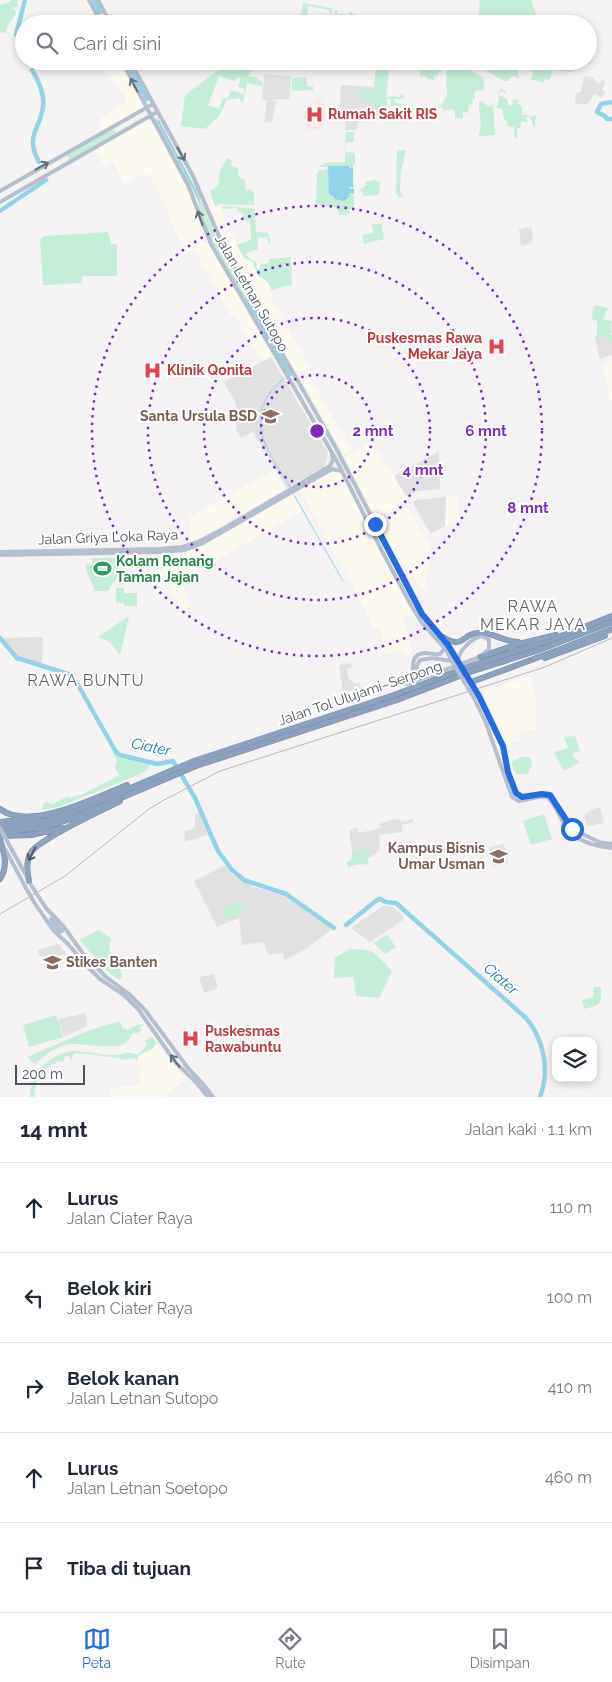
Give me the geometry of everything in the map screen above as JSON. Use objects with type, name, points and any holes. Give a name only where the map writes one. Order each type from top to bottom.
[{"type":"highway","name":"Jalan Tol Ulujami–Serpong","points":[[172,772],[394,695],[468,667],[556,638],[612,616]]},
{"type":"highway","name":"Jalan Tol Ulujami–Serpong","points":[[195,764],[397,700],[612,622]]},
{"type":"highway","points":[[480,657],[594,624]]},
{"type":"highway","points":[[539,650],[612,629]]},
{"type":"highway","points":[[472,684],[474,681],[612,629]]},
{"type":"highway","points":[[507,669],[556,655],[612,629]]},
{"type":"highway","points":[[441,636],[454,642],[462,641],[480,632],[509,642],[530,641]]},
{"type":"highway","points":[[0,822],[36,819],[78,806],[138,781],[172,772]]},
{"type":"highway","points":[[30,883],[27,870],[31,851],[41,843],[172,772]]},
{"type":"highway","points":[[0,827],[38,823],[63,816],[172,772]]},
{"type":"highway","points":[[0,832],[39,828],[65,821],[172,772]]},
{"type":"highway","points":[[0,809],[8,814],[24,816],[50,813],[78,806]]},
{"type":"highway","points":[[0,880],[5,866],[5,858],[0,839],[41,834],[61,829],[82,820]]},
{"type":"main road","points":[[89,0],[97,15]]},
{"type":"main road","points":[[98,0],[106,15]]},
{"type":"main road","points":[[100,15],[104,12]]},
{"type":"main road","name":"Jalan Letnan Sutopo","points":[[127,70],[188,185],[211,244],[331,451],[404,591],[422,622],[444,648]]},
{"type":"main road","name":"Jalan Letnan Sutopo","points":[[135,70],[193,176],[222,243],[254,304],[327,433],[422,614],[441,636],[456,662]]},
{"type":"main road","points":[[143,101],[148,103],[150,99]]},
{"type":"main road","points":[[0,191],[153,104]]},
{"type":"main road","points":[[1,200],[157,112]]},
{"type":"main road","points":[[153,122],[155,117],[161,119]]},
{"type":"main road","points":[[104,133],[114,129],[117,130],[116,133],[105,141]]},
{"type":"main road","points":[[61,156],[65,158],[65,164]]},
{"type":"main road","name":"Jalan Griya Loka Raya","points":[[0,554],[176,551],[197,546],[330,466],[333,460],[331,451]]},
{"type":"main road","name":"Jalan Griya Loka Raya","points":[[230,526],[332,469],[342,471]]},
{"type":"main road","points":[[387,560],[392,557]]},
{"type":"main road","points":[[456,662],[459,655],[474,638],[482,636],[489,640],[490,647],[480,657],[430,676],[408,684],[413,676],[412,664],[416,658],[425,653],[440,654],[444,648],[456,662],[472,684],[479,696],[505,752],[508,772],[516,793],[519,796],[526,797],[550,795],[574,831],[612,846]]},
{"type":"main road","points":[[430,676],[423,676],[418,672],[417,665],[420,660],[443,658],[456,662],[486,722],[512,796],[519,801],[541,797],[548,798],[566,827],[580,839],[596,846],[612,846]]},
{"type":"main road","points":[[497,753],[499,755],[503,753],[500,743]]},
{"type":"main road","points":[[0,827],[30,883],[51,918],[62,931],[58,932],[43,917]]},
{"type":"main road","points":[[565,835],[566,827]]},
{"type":"main road","points":[[0,839],[43,917],[83,957]]},
{"type":"main road","points":[[46,908],[64,927],[86,961],[106,981],[130,994],[145,1010],[182,1061],[213,1097]]},
{"type":"main road","points":[[205,1090],[208,1097]]},
{"type":"shaded area","points":[[107,70],[124,70],[142,104],[139,110],[101,132],[99,128],[101,118],[125,103],[125,98]]},
{"type":"shaded area","points":[[264,74],[291,76],[290,99],[270,100],[276,101],[272,123],[264,122],[267,100],[262,100]]},
{"type":"shaded area","points":[[584,76],[593,78],[600,84],[601,80],[606,81],[602,90],[605,92],[602,98],[594,94],[588,104],[575,104],[576,93],[581,92]]},
{"type":"shaded area","points":[[341,85],[377,87],[374,113],[359,112],[357,130],[345,130],[346,111],[340,110]]},
{"type":"shaded area","name":"Rumah Sakit RIS","points":[[315,98],[321,98],[321,103],[325,103],[323,130],[306,130],[307,119],[304,119],[303,110],[311,108],[311,104],[315,103]]},
{"type":"shaded area","points":[[145,122],[152,124],[189,191],[203,235],[201,236],[202,241],[209,245],[271,357],[262,361],[234,314],[231,316],[194,249],[186,253],[149,175],[143,174],[125,184],[112,161],[104,166],[95,151],[96,148]]},
{"type":"shaded area","points":[[222,206],[227,225],[244,258],[252,261],[259,277],[269,284],[272,292],[271,299],[311,368],[299,372],[293,367],[257,307],[221,239],[211,209]]},
{"type":"shaded area","points":[[531,227],[532,243],[521,246],[519,229]]},
{"type":"shaded area","points":[[611,335],[612,354],[602,359],[599,357],[595,337],[609,338]]},
{"type":"shaded area","name":"Santa Ursula BSD","points":[[271,357],[328,453],[324,467],[287,488],[253,432],[241,438],[236,429],[236,404],[224,382]]},
{"type":"shaded area","points":[[612,359],[612,406],[603,368],[604,364]]},
{"type":"shaded area","points":[[309,377],[352,450],[344,454],[303,383]]},
{"type":"shaded area","points":[[372,442],[408,499],[377,518],[345,457]]},
{"type":"shaded area","points":[[439,451],[440,489],[419,491],[406,496],[394,476]]},
{"type":"shaded area","points":[[274,470],[285,490],[190,542],[190,517]]},
{"type":"shaded area","points":[[334,470],[339,472],[411,606],[410,615],[403,618],[412,650],[410,655],[404,656],[402,651],[384,655],[380,628],[371,628],[367,613],[299,488]]},
{"type":"shaded area","points":[[292,493],[302,511],[180,582],[193,606],[182,611],[161,576],[162,567]]},
{"type":"shaded area","points":[[457,496],[459,525],[445,525],[446,497]]},
{"type":"shaded area","points":[[446,497],[445,526],[431,534],[414,502],[416,500]]},
{"type":"shaded area","points":[[408,508],[431,548],[430,572],[425,577],[426,587],[422,590],[405,562],[399,565],[379,524]]},
{"type":"shaded area","points":[[43,637],[42,665],[18,657],[2,638]]},
{"type":"shaded area","points":[[351,663],[352,667],[347,669],[348,677],[354,683],[360,683],[361,689],[343,692],[339,665]]},
{"type":"shaded area","points":[[531,676],[533,691],[535,691],[537,729],[520,732],[521,741],[504,744],[493,714],[482,692]]},
{"type":"shaded area","points":[[600,807],[604,823],[587,826],[584,815],[590,810]]},
{"type":"shaded area","points":[[199,813],[208,835],[185,842],[184,831],[195,828],[195,814]]},
{"type":"shaded area","points":[[400,819],[401,822],[412,819],[414,822],[402,825],[402,832],[379,835],[380,849],[372,857],[368,847],[352,851],[349,830],[357,827],[359,833],[381,828],[380,824]]},
{"type":"shaded area","name":"Kampus Bisnis Umar Usman","points":[[504,844],[508,864],[493,866],[489,847]]},
{"type":"shaded area","points":[[225,865],[233,875],[254,887],[286,897],[332,929],[306,949],[285,960],[282,953],[268,955],[264,942],[242,945],[239,918],[217,927],[194,881]]},
{"type":"shaded area","points":[[383,906],[393,907],[403,916],[403,920],[370,942],[352,929],[352,927]]},
{"type":"shaded area","name":"Stikes Banten","points":[[58,944],[67,954],[57,956],[60,969],[45,970],[44,956],[38,955],[38,950]]},
{"type":"shaded area","points":[[214,974],[218,988],[204,993],[199,977]]},
{"type":"shaded area","points":[[86,1013],[87,1026],[64,1037],[58,1019]]},
{"type":"shaded area","points":[[157,1044],[185,1080],[166,1095],[167,1097],[111,1097],[111,1088],[137,1085],[140,1081],[141,1072],[136,1056]]},
{"type":"green space","points":[[12,0],[18,0],[18,7],[9,8],[14,9],[16,14],[7,26],[6,33],[0,32],[0,5]]},
{"type":"green space","points":[[480,0],[531,0],[537,15],[478,15]]},
{"type":"green space","points":[[303,3],[332,8],[332,15],[330,15],[330,10],[308,6],[307,15],[301,15]]},
{"type":"green space","points":[[335,10],[337,10],[337,14],[346,15],[335,15]]},
{"type":"green space","points":[[219,70],[253,70],[248,76],[262,81],[262,86],[247,83],[243,102],[241,102],[240,98],[227,100],[219,116],[205,129],[181,126],[185,95]],"holes":[[[219,76],[235,81],[237,77],[241,78],[238,87],[244,89],[244,94],[231,90],[228,98],[223,98],[219,109],[208,105]]]},
{"type":"green space","points":[[375,70],[389,70],[386,98],[392,96],[400,97],[401,93],[405,97],[404,99],[394,99],[394,103],[403,104],[399,107],[391,106],[391,99],[387,99],[386,112],[379,115],[374,113],[375,103],[358,99],[359,89],[376,89],[374,87]]},
{"type":"green space","points":[[421,70],[441,70],[438,76],[434,76],[435,80],[420,76]]},
{"type":"green space","points":[[446,70],[469,70],[484,78],[484,90],[474,91],[475,98],[472,100],[473,104],[469,105],[468,113],[463,112],[463,118],[455,118],[455,111],[452,109],[443,110],[440,107],[447,96]]},
{"type":"green space","points":[[485,70],[517,70],[519,78],[512,76],[508,81],[504,81]]},
{"type":"green space","points":[[529,70],[553,70],[549,80],[545,79],[544,83],[529,79],[532,77],[533,72]]},
{"type":"green space","points":[[553,70],[574,70],[571,72]]},
{"type":"green space","points":[[306,77],[307,86],[313,86],[313,90],[292,91],[292,78]]},
{"type":"green space","points":[[500,88],[507,92],[505,94],[500,91],[499,95],[507,99],[509,106],[513,105],[512,100],[517,99],[522,107],[522,114],[537,116],[535,127],[530,116],[526,117],[528,122],[521,122],[520,128],[517,128],[517,139],[514,138],[514,127],[508,126],[502,109],[496,108],[498,106],[499,94],[495,93],[499,92]]},
{"type":"green space","points":[[482,101],[489,107],[493,105],[495,135],[479,136],[481,123],[479,103]]},
{"type":"green space","points":[[157,117],[159,120],[157,121],[201,204],[203,204],[167,136],[201,197],[216,238],[252,303],[248,305],[209,237],[197,199],[155,119]]},
{"type":"green space","points":[[113,129],[116,133],[68,161],[67,155]]},
{"type":"green space","points":[[346,132],[354,132],[354,142],[346,142],[346,152],[355,153],[355,164],[353,165],[354,209],[349,209],[350,214],[339,215],[338,210],[334,207],[316,204],[317,174],[319,170],[327,170],[327,167],[319,167],[325,163],[345,162]]},
{"type":"green space","points":[[397,150],[406,150],[401,172],[400,192],[404,197],[396,194]]},
{"type":"green space","points":[[229,158],[232,161],[231,166],[239,169],[238,175],[241,179],[245,179],[246,191],[250,189],[254,194],[254,205],[219,204],[215,206],[210,191],[218,186],[222,167]]},
{"type":"green space","points":[[375,180],[380,182],[379,195],[364,196],[360,190],[367,185],[364,182]]},
{"type":"green space","points":[[222,206],[255,209],[256,232],[268,233],[271,243],[268,243],[268,237],[257,238],[258,249],[245,254],[253,261],[256,261],[257,269],[260,269],[260,265],[269,263],[269,259],[291,257],[292,285],[272,291],[267,282],[259,277],[252,261],[244,258],[237,245],[251,240],[250,221],[244,220],[243,213],[238,212],[237,208],[223,209]]},
{"type":"green space","points":[[371,224],[382,224],[384,239],[364,244],[362,235],[374,233]]},
{"type":"green space","points":[[108,232],[111,244],[117,244],[117,276],[82,276],[82,283],[43,285],[40,240],[44,236]]},
{"type":"green space","points":[[595,305],[608,308],[603,319],[612,321],[612,342],[608,340],[609,338],[595,337],[597,334],[597,321],[592,320],[593,307]]},
{"type":"green space","name":"Kolam Renang Taman Jajan","points":[[92,558],[117,558],[117,578],[108,591],[95,591],[86,569],[86,564],[92,564]]},
{"type":"green space","points":[[116,588],[124,588],[124,593],[137,593],[137,606],[124,606],[124,603],[116,603]]},
{"type":"green space","points":[[129,616],[120,655],[110,642],[98,637]]},
{"type":"green space","points":[[575,736],[580,751],[573,753],[573,756],[580,762],[564,771],[554,752],[568,748],[564,737]]},
{"type":"green space","points":[[115,752],[120,757],[150,764],[146,771],[133,777],[59,807],[41,810],[45,802],[53,804],[68,796],[69,798],[83,794],[120,775],[115,768],[117,760],[113,753]]},
{"type":"green space","points":[[521,757],[530,757],[532,763],[528,774],[517,774],[513,769],[512,762]]},
{"type":"green space","points":[[544,814],[552,839],[531,845],[523,821]]},
{"type":"green space","points":[[368,847],[372,857],[367,858],[369,864],[354,865],[349,868],[346,863],[352,859],[352,851]]},
{"type":"green space","points":[[238,899],[245,912],[227,921],[221,908]]},
{"type":"green space","points":[[98,930],[111,938],[109,950],[121,971],[122,978],[119,980],[104,969],[80,940]]},
{"type":"green space","points":[[387,935],[396,947],[385,954],[374,943]]},
{"type":"green space","points":[[349,949],[374,953],[392,971],[379,998],[356,996],[353,977],[334,978],[335,958]]},
{"type":"green space","points":[[594,987],[601,987],[599,1003],[584,1009],[582,1000],[593,997]]},
{"type":"green space","points":[[56,1015],[63,1037],[29,1047],[23,1025]]},
{"type":"green space","points":[[120,1021],[122,1028],[128,1030],[134,1026],[143,1024],[143,1026],[140,1026],[141,1030],[138,1033],[133,1033],[126,1043],[119,1046],[67,1045],[58,1048],[35,1064],[27,1057],[90,1030]]},
{"type":"green space","points":[[151,1037],[157,1044],[154,1048],[138,1056],[138,1060],[134,1058],[121,1060],[120,1058],[77,1053],[72,1056],[72,1061],[68,1056],[65,1056],[63,1062],[57,1061],[37,1077],[34,1097],[30,1097],[31,1088],[38,1073],[43,1066],[57,1055],[74,1051],[108,1055],[128,1053],[138,1055],[147,1043],[145,1041]]},
{"type":"water","points":[[159,120],[197,192],[203,208],[157,121]]},
{"type":"water","points":[[328,166],[349,166],[349,168],[353,168],[353,182],[349,183],[353,183],[353,187],[349,186],[349,189],[354,189],[354,193],[349,193],[349,196],[344,201],[335,199],[329,194]]},
{"type":"waterway","name":"Ciater","points":[[21,15],[25,0]]},
{"type":"waterway","points":[[94,0],[100,12]]},
{"type":"waterway","name":"Ciater","points":[[32,70],[37,78],[43,97],[43,107],[33,139],[33,146],[39,162]]},
{"type":"waterway","points":[[132,70],[147,99]]},
{"type":"waterway","points":[[612,102],[601,104],[597,112],[607,119],[612,119]]},
{"type":"waterway","name":"Ciater","points":[[0,211],[46,180]]},
{"type":"waterway","points":[[248,299],[290,374]]},
{"type":"waterway","points":[[284,378],[270,393],[263,405],[260,418],[264,442],[290,487]]},
{"type":"waterway","points":[[294,495],[343,581]]},
{"type":"waterway","name":"Ciater","points":[[0,638],[17,658],[68,674],[78,685],[116,752],[120,755],[157,764],[173,761],[195,798],[218,851],[232,870],[244,880],[286,894],[334,928]]},
{"type":"waterway","name":"Ciater","points":[[346,925],[377,900],[396,903],[526,1018],[537,1036],[544,1056],[545,1077],[540,1097]]},
{"type":"railway","points":[[0,914],[65,876],[149,809],[220,771],[545,667],[612,638]]},
{"type":"place","name":"Rumah Sakit RIS","points":[[314,114]]},
{"type":"place","name":"Puskesmas Rawa Mekar Jaya","points":[[496,346]]},
{"type":"place","name":"Klinik Qonita","points":[[153,370]]},
{"type":"place","name":"Santa Ursula BSD","points":[[271,416]]},
{"type":"place","name":"Kolam Renang Taman Jajan","points":[[102,569]]},
{"type":"place","name":"Kampus Bisnis Umar Usman","points":[[499,856]]},
{"type":"place","name":"Stikes Banten","points":[[52,962]]},
{"type":"place","name":"Puskesmas Rawabuntu","points":[[191,1039]]},
{"type":"district","name":"RAWA MEKAR JAYA","points":[[533,615]]},
{"type":"district","name":"RAWA BUNTU","points":[[86,680]]},
{"type":"route","points":[[375,524],[425,619],[448,645],[479,696],[503,746],[508,772],[516,793],[522,797],[542,794],[550,795],[572,829]]}]
